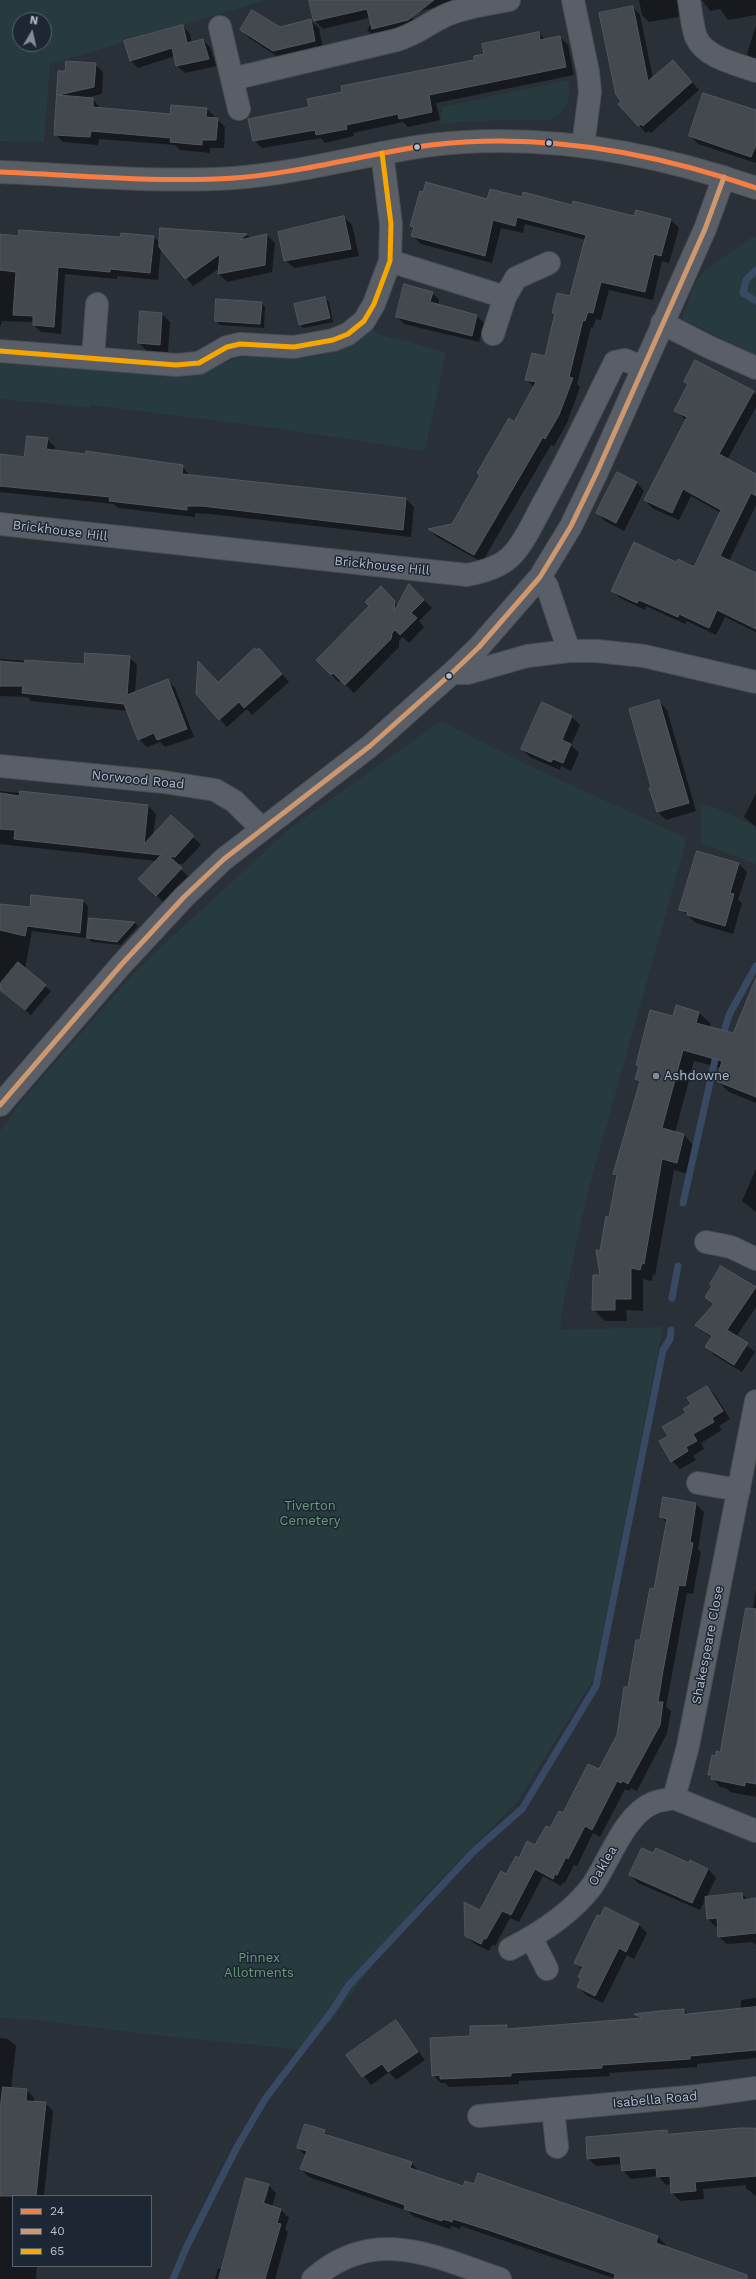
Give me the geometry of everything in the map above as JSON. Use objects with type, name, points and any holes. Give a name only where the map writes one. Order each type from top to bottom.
[{"type":"street","points":[[232,79],[397,40],[412,35],[448,14],[463,9],[509,0]]},
{"type":"street","points":[[572,0],[588,72],[590,92],[583,146]]},
{"type":"street","points":[[689,0],[696,37],[703,46],[719,58],[756,71]]},
{"type":"street","points":[[220,27],[239,109]]},
{"type":"street","points":[[0,172],[162,178],[234,178],[294,171],[382,153],[432,145],[499,141],[542,142],[628,152],[724,177],[756,188]]},
{"type":"street","points":[[0,351],[153,364],[199,364],[227,347],[240,344],[294,347],[333,340],[348,334],[364,321],[374,304],[390,261],[391,224],[382,153]]},
{"type":"street","points":[[0,1105],[121,965],[179,902],[224,859],[314,791],[370,746],[452,673],[479,647],[540,577],[574,519],[686,272],[710,217],[724,177]]},
{"type":"street","points":[[390,261],[505,297]]},
{"type":"street","points":[[493,334],[505,297],[516,278],[549,263]]},
{"type":"street","points":[[93,358],[97,304]]},
{"type":"street","points":[[666,315],[709,348],[756,368]]},
{"type":"street","name":"Brickhouse Hill","points":[[0,524],[387,567],[467,574],[480,573],[494,568],[513,554],[557,479],[614,362],[625,360],[642,367]]},
{"type":"street","points":[[540,577],[547,586],[569,651]]},
{"type":"street","points":[[452,673],[468,673],[527,656],[569,651],[597,651],[644,656],[756,682]]},
{"type":"street","name":"Norwood Road","points":[[0,766],[164,782],[215,790],[234,802],[262,829]]},
{"type":"street","points":[[706,1242],[730,1247],[756,1259]]},
{"type":"street","name":"Shakespeare Close","points":[[674,1798],[688,1746],[756,1401]]},
{"type":"street","points":[[698,1483],[739,1490]]},
{"type":"street","points":[[674,1798],[756,1831]]},
{"type":"street","name":"Oaklea","points":[[510,1949],[532,1937],[579,1901],[592,1886],[616,1843],[640,1812],[653,1803],[674,1798]]},
{"type":"street","points":[[532,1937],[547,1969]]},
{"type":"street","name":"Isabella Road","points":[[479,2116],[698,2096],[756,2088]]},
{"type":"street","points":[[553,2109],[557,2147]]},
{"type":"street","points":[[313,2279],[338,2260],[356,2253],[375,2249],[395,2248],[416,2250],[500,2279]]},
{"type":"green space","points":[[0,0],[267,0],[50,64],[44,142],[0,141]]},
{"type":"green space","points":[[568,80],[569,99],[567,104],[561,112],[549,120],[467,121],[440,124],[442,107]]},
{"type":"green space","points":[[754,236],[756,237],[756,355],[682,319],[693,287],[705,270]]},
{"type":"green space","points":[[371,326],[377,334],[446,352],[425,451],[288,430],[90,405],[90,408],[0,399],[0,362],[146,373],[203,372],[239,357],[300,358],[320,356],[345,347]]},
{"type":"green space","name":"Tiverton Cemetery","points":[[441,721],[525,764],[687,838],[587,1195],[562,1311],[560,1330],[663,1327],[593,1680],[517,1802],[422,1898],[331,2021],[306,2050],[154,2035],[29,2019],[0,2018],[0,1131],[24,1098],[136,971],[158,950],[290,828]]},
{"type":"green space","points":[[701,804],[716,808],[756,827],[756,864],[701,843]]},
{"type":"building","points":[[309,0],[434,0],[408,20],[372,29],[367,9],[314,21]]},
{"type":"building","points":[[633,6],[648,81],[673,60],[692,82],[643,126],[641,124],[638,126],[618,104],[621,101],[616,95],[599,13]]},
{"type":"building","points":[[252,10],[280,27],[311,19],[315,41],[273,51],[240,30]]},
{"type":"building","points":[[183,25],[187,43],[203,39],[209,59],[176,66],[172,48],[130,61],[124,41]]},
{"type":"building","points":[[539,32],[540,40],[560,36],[566,67],[429,95],[432,112],[399,119],[398,114],[346,125],[347,129],[316,135],[315,130],[253,141],[248,119],[309,107],[307,99],[342,92],[341,86],[474,60],[474,56],[484,54],[482,44]]},
{"type":"building","points":[[66,61],[96,63],[94,87],[58,95],[93,98],[93,107],[170,114],[171,105],[207,108],[206,117],[218,118],[216,140],[202,140],[202,145],[170,142],[171,138],[91,131],[90,137],[54,135],[58,71],[65,71]]},
{"type":"building","points":[[703,93],[756,110],[756,145],[751,157],[689,136]]},
{"type":"building","points":[[426,182],[487,199],[490,189],[522,197],[523,192],[572,205],[573,201],[634,216],[636,210],[671,219],[661,256],[654,254],[645,292],[601,282],[593,313],[588,312],[585,321],[583,320],[569,377],[573,378],[559,415],[545,439],[543,437],[474,555],[428,529],[452,524],[480,475],[477,473],[509,418],[514,422],[536,382],[525,380],[532,353],[545,356],[555,313],[552,313],[557,293],[570,296],[586,235],[517,217],[515,226],[493,220],[485,256],[411,236],[414,227],[410,226],[420,191],[423,192]]},
{"type":"building","points":[[344,216],[351,249],[284,261],[278,232]]},
{"type":"building","points":[[160,228],[247,234],[240,240],[267,234],[265,265],[218,274],[220,254],[185,279],[159,247]]},
{"type":"building","points":[[19,230],[120,237],[121,233],[154,236],[150,273],[110,269],[110,272],[58,267],[54,327],[33,325],[33,316],[13,315],[16,272],[0,270],[0,234],[18,236]]},
{"type":"building","points":[[404,284],[433,292],[430,302],[477,315],[472,336],[396,317]]},
{"type":"building","points":[[325,297],[330,318],[299,325],[294,304]]},
{"type":"building","points":[[216,299],[262,302],[260,324],[215,321]]},
{"type":"building","points":[[140,311],[162,313],[160,345],[138,343]]},
{"type":"building","points":[[695,360],[754,391],[719,454],[756,474],[756,496],[751,493],[720,556],[756,573],[756,629],[717,610],[709,628],[679,614],[678,617],[639,600],[637,603],[611,591],[634,542],[676,562],[678,559],[694,567],[721,510],[683,489],[672,513],[644,500],[687,417],[674,411],[688,384],[684,382]]},
{"type":"building","points":[[27,436],[48,438],[46,449],[85,454],[86,451],[183,465],[182,474],[406,498],[403,530],[202,506],[187,506],[187,510],[109,501],[110,497],[0,486],[0,454],[24,457]]},
{"type":"building","points":[[617,472],[637,482],[616,523],[596,513]]},
{"type":"building","points":[[409,584],[424,600],[411,613],[417,618],[400,635],[395,630],[392,633],[391,639],[345,685],[333,673],[331,675],[316,660],[369,606],[365,602],[381,586],[395,601],[394,611]]},
{"type":"building","points":[[255,648],[257,650],[259,648],[282,674],[244,708],[239,702],[219,720],[196,694],[198,661],[218,682]]},
{"type":"building","points":[[85,653],[130,656],[127,695],[168,679],[187,729],[157,740],[154,733],[138,740],[124,704],[22,693],[23,686],[0,686],[0,661],[24,663],[25,660],[84,664]]},
{"type":"building","points":[[659,700],[689,803],[657,812],[649,788],[651,787],[629,709]]},
{"type":"building","points":[[542,702],[572,716],[562,740],[571,744],[563,763],[553,759],[551,762],[521,749]]},
{"type":"building","points":[[20,791],[148,805],[144,844],[171,815],[194,836],[175,857],[169,856],[182,868],[156,896],[138,879],[161,855],[14,839],[15,830],[0,829],[0,793],[19,796]]},
{"type":"building","points":[[697,851],[739,863],[730,893],[734,894],[725,926],[687,915],[687,912],[679,910]]},
{"type":"building","points":[[31,895],[83,900],[80,933],[27,926],[25,936],[0,930],[0,904],[30,907]]},
{"type":"building","points":[[89,918],[135,922],[117,942],[87,938]]},
{"type":"building","points":[[18,962],[46,985],[25,1010],[0,990],[0,984]]},
{"type":"building","points":[[756,978],[756,1097],[716,1081],[722,1061],[683,1050],[662,1128],[684,1134],[677,1163],[662,1159],[644,1264],[642,1263],[640,1270],[631,1268],[631,1299],[615,1299],[615,1310],[592,1310],[593,1275],[600,1275],[596,1250],[600,1251],[606,1216],[609,1217],[617,1175],[613,1174],[640,1081],[635,1079],[639,1066],[636,1065],[650,1010],[673,1016],[676,1005],[699,1012],[696,1023],[733,1033]]},
{"type":"building","points":[[721,1266],[756,1287],[727,1330],[748,1343],[734,1365],[705,1347],[712,1336],[695,1325],[714,1304],[705,1297],[712,1286],[710,1284]]},
{"type":"building","points":[[707,1386],[723,1411],[712,1418],[714,1422],[693,1434],[697,1441],[686,1447],[688,1451],[671,1462],[659,1441],[668,1436],[662,1427],[686,1413],[683,1409],[691,1404],[687,1398]]},
{"type":"building","points":[[663,1497],[696,1503],[690,1542],[693,1543],[685,1586],[679,1585],[663,1671],[658,1702],[663,1702],[660,1725],[628,1784],[623,1781],[621,1783],[617,1781],[592,1830],[585,1826],[568,1859],[566,1857],[557,1875],[555,1874],[553,1879],[535,1869],[511,1915],[502,1911],[486,1939],[484,1938],[481,1944],[465,1936],[464,1902],[480,1910],[501,1871],[506,1874],[516,1856],[519,1858],[527,1841],[535,1845],[546,1826],[550,1828],[559,1811],[563,1813],[588,1764],[599,1769],[617,1735],[624,1687],[628,1687],[636,1640],[640,1640],[650,1588],[654,1589],[667,1519],[660,1517]]},
{"type":"building","points":[[746,1608],[756,1609],[756,1784],[745,1782],[745,1786],[711,1779],[712,1775],[708,1775],[712,1755],[716,1756],[716,1751],[720,1752]]},
{"type":"building","points":[[642,1848],[653,1853],[656,1848],[689,1863],[690,1860],[708,1869],[692,1903],[629,1875]]},
{"type":"building","points":[[742,1893],[743,1900],[756,1898],[756,1933],[718,1937],[717,1918],[707,1919],[705,1897]]},
{"type":"building","points":[[605,1907],[639,1924],[626,1952],[619,1948],[595,1996],[577,1987],[581,1978],[578,1977],[583,1967],[574,1963],[597,1915],[600,1916]]},
{"type":"building","points":[[756,2007],[756,2050],[690,2056],[690,2059],[602,2065],[602,2068],[511,2073],[511,2076],[440,2079],[440,2075],[432,2076],[430,2038],[470,2036],[470,2026],[507,2025],[507,2029],[642,2018],[634,2014],[659,2011],[684,2009],[684,2014]]},
{"type":"building","points":[[396,2020],[418,2052],[388,2072],[382,2064],[362,2077],[346,2055]]},
{"type":"building","points":[[3,2087],[27,2089],[26,2101],[46,2102],[36,2195],[0,2196],[0,2110]]},
{"type":"building","points":[[305,2124],[325,2130],[324,2134],[412,2162],[410,2168],[463,2186],[465,2181],[474,2184],[478,2173],[658,2236],[656,2243],[747,2275],[747,2279],[614,2279],[615,2274],[488,2230],[453,2219],[452,2222],[443,2219],[442,2221],[404,2209],[405,2205],[300,2169],[307,2151],[297,2148]]},
{"type":"building","points":[[756,2128],[756,2176],[695,2182],[696,2191],[671,2193],[670,2176],[657,2177],[656,2168],[622,2171],[620,2156],[587,2159],[586,2137],[667,2130],[668,2134]]},
{"type":"building","points":[[246,2178],[269,2184],[263,2203],[281,2209],[277,2223],[281,2224],[265,2279],[219,2279]]},
{"type":"waterway","points":[[756,270],[746,280],[743,293],[756,301]]},
{"type":"waterway","points":[[724,1031],[730,1013],[756,966]]},
{"type":"waterway","points":[[683,1203],[717,1051]]},
{"type":"waterway","points":[[672,1298],[678,1266]]},
{"type":"waterway","points":[[173,2279],[187,2246],[237,2147],[265,2099],[332,2011],[349,1985],[474,1851],[522,1809],[596,1686],[663,1350],[670,1339],[671,1330]]},
{"type":"transit line","name":"24","points":[[0,172],[176,180],[234,178],[259,176],[308,168],[431,145],[514,141],[555,143],[637,155],[717,175],[756,188]]},
{"type":"transit line","name":"65","points":[[0,351],[176,365],[199,363],[227,347],[240,344],[294,347],[333,340],[348,334],[364,321],[374,304],[390,261],[391,224],[382,153]]},
{"type":"transit line","name":"40","points":[[0,1105],[121,965],[184,897],[224,859],[370,746],[452,673],[479,647],[540,577],[571,526],[597,472],[705,229],[724,177]]},
{"type":"place","name":"Ashdowne","points":[[656,1076]]},
{"type":"park label","name":"Pinnex Allotments","points":[[259,1966]]}]
